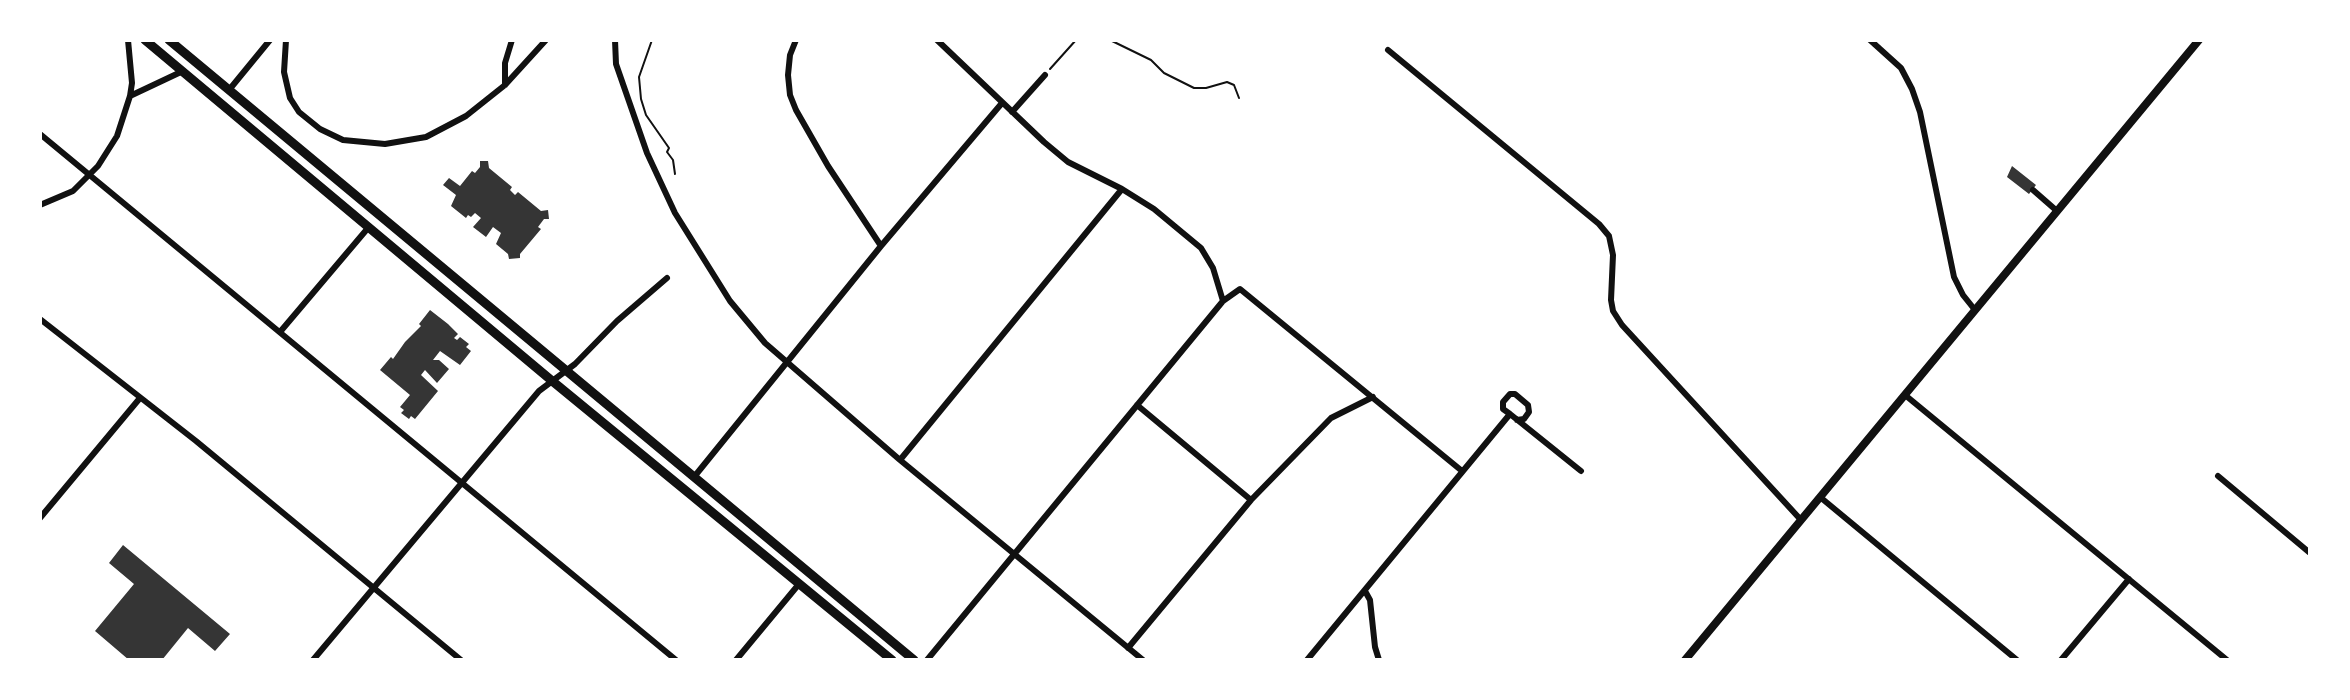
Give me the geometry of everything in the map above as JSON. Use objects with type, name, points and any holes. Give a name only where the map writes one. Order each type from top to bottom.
[{"type":"main road","points":[[145,40],[892,660]]},
{"type":"main road","points":[[169,40],[914,660]]},
{"type":"main road","points":[[1685,660],[2199,40]]},
{"type":"street","points":[[40,205],[73,191],[90,176],[117,136],[130,96],[131,52],[128,40]]},
{"type":"street","points":[[229,90],[270,40]]},
{"type":"street","points":[[286,40],[284,72],[290,98],[311,124],[343,140],[385,144],[426,137],[466,116],[505,85],[546,40]]},
{"type":"street","points":[[505,85],[505,63],[512,40]]},
{"type":"street","points":[[615,40],[616,64],[642,138],[675,213],[730,301],[786,363],[1143,660]]},
{"type":"street","points":[[796,40],[790,55],[790,95],[828,166],[881,246]]},
{"type":"street","points":[[937,40],[1068,162],[1154,209],[1201,248],[1213,268],[1223,301]]},
{"type":"street","points":[[1870,40],[1901,68],[1912,89],[1920,112],[1954,277],[1975,310]]},
{"type":"street","points":[[1388,50],[1609,236],[1613,255],[1611,300],[1613,311],[1622,325],[1801,520]]},
{"type":"street","points":[[130,96],[183,71]]},
{"type":"street","points":[[1012,112],[1045,75]]},
{"type":"street","points":[[694,477],[881,246],[1002,103]]},
{"type":"street","points":[[40,134],[676,660]]},
{"type":"street","points":[[900,460],[1122,189]]},
{"type":"street","points":[[2033,190],[2057,211]]},
{"type":"street","points":[[280,332],[368,228]]},
{"type":"street","points":[[313,660],[539,391],[667,278]]},
{"type":"street","points":[[927,660],[1223,301],[1240,289],[1462,471]]},
{"type":"street","points":[[40,319],[374,586],[457,659]]},
{"type":"street","points":[[1517,420],[1524,419],[1529,412],[1528,405],[1515,394],[1510,394],[1503,402],[1503,409],[1581,471]]},
{"type":"street","points":[[1905,395],[2227,660]]},
{"type":"street","points":[[1128,648],[1251,500],[1331,418],[1373,397]]},
{"type":"street","points":[[40,518],[140,398]]},
{"type":"street","points":[[1137,405],[1251,500]]},
{"type":"street","points":[[1307,660],[1510,414]]},
{"type":"street","points":[[2218,476],[2310,553]]},
{"type":"street","points":[[1820,497],[2017,660]]},
{"type":"street","points":[[2061,660],[2129,579]]},
{"type":"street","points":[[736,660],[799,584]]},
{"type":"street","points":[[1365,591],[1370,600],[1379,660]]},
{"type":"path","points":[[652,40],[639,77],[641,99],[646,115],[669,148],[667,152],[673,160],[675,174]]},
{"type":"path","points":[[1045,75],[1076,40]]},
{"type":"path","points":[[1110,40],[1151,60],[1164,73],[1194,88],[1227,82],[1234,85],[1239,98]]},
{"type":"building","points":[[480,161],[488,161],[489,168],[512,187],[510,190],[515,195],[518,192],[541,211],[548,210],[549,219],[544,219],[538,227],[541,229],[520,258],[509,259],[508,254],[496,244],[501,233],[493,227],[486,237],[473,227],[481,218],[475,213],[466,218],[451,206],[456,195],[443,185],[449,178],[460,186],[472,171],[475,173],[480,167]]},
{"type":"building","points":[[2012,166],[2036,185],[2029,194],[2007,177]]},
{"type":"building","points":[[430,310],[458,334],[454,338],[457,340],[460,337],[469,344],[466,347],[471,351],[460,365],[440,351],[433,360],[439,360],[449,369],[437,383],[425,370],[421,375],[438,391],[415,419],[411,416],[409,419],[401,413],[404,410],[400,407],[410,395],[380,370],[421,326],[419,324]]},
{"type":"building","points":[[123,545],[230,634],[215,651],[188,628],[162,660],[129,660],[95,631],[134,584],[109,563]]}]
